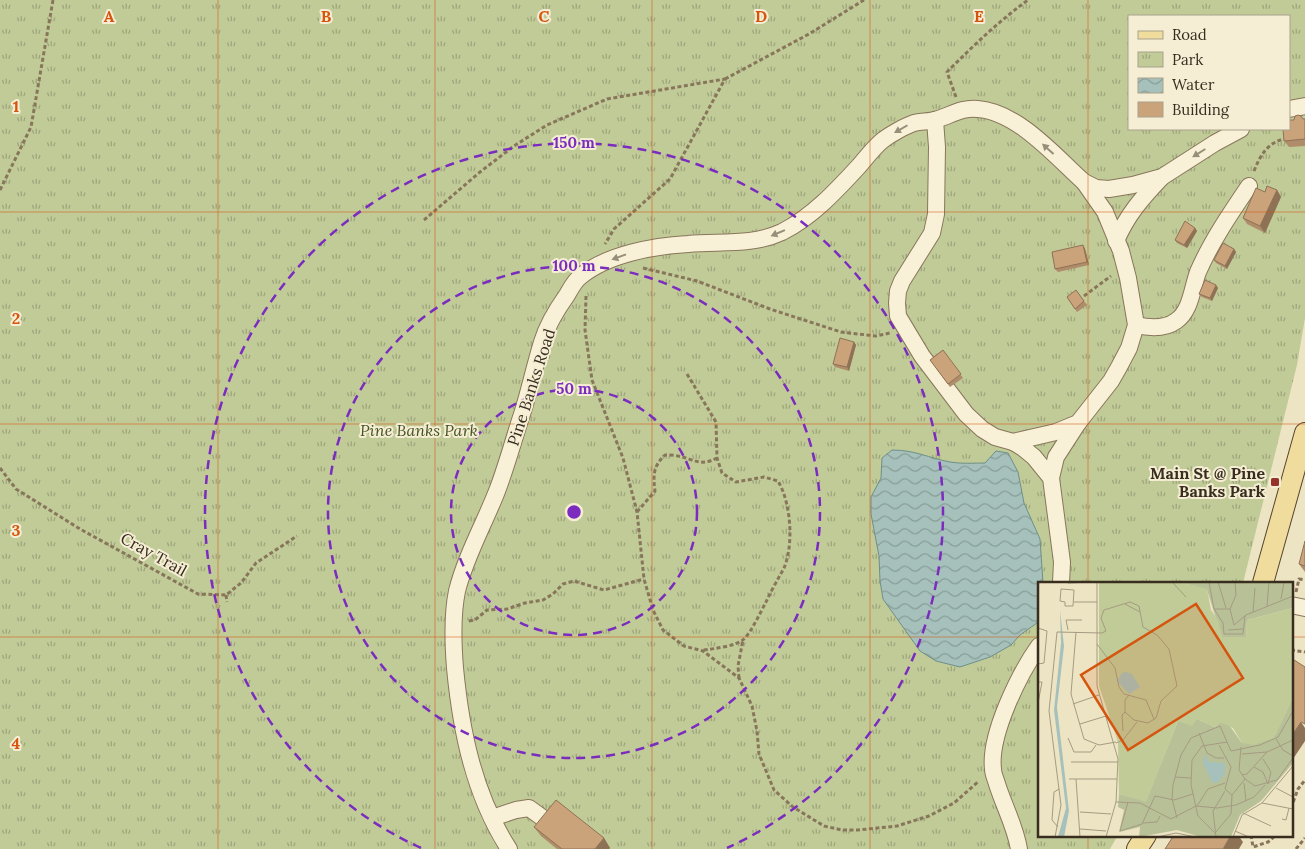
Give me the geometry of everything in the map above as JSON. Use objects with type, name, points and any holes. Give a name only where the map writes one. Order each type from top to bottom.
[{"type":"main road","points":[[1263,582],[1305,433]]},
{"type":"main road","points":[[1137,849],[1145,836]]},
{"type":"street","points":[[1290,109],[1305,106]]},
{"type":"street","name":"Pine Banks Road","points":[[509,849],[498,832],[479,788],[466,741],[457,694],[453,646],[454,618],[458,590],[498,488],[530,390],[543,340],[561,304],[578,278],[592,268],[622,255],[655,247],[738,243],[759,240],[781,232],[799,222],[820,206],[883,140],[911,124],[935,120],[961,110],[978,109],[992,112],[1019,124],[1084,182],[1096,188],[1109,189],[1162,177],[1239,130]]},
{"type":"street","points":[[935,120],[937,147],[936,214],[932,233],[902,281],[898,291],[898,316],[922,356],[966,414],[982,429],[995,437],[1013,442],[1023,448],[1034,457],[1051,478]]},
{"type":"street","points":[[1116,241],[1124,222],[1143,196],[1162,177]]},
{"type":"street","points":[[1061,582],[1062,562],[1051,478],[1056,457],[1078,423],[1111,381],[1129,348],[1136,325],[1125,264],[1105,212],[1084,182]]},
{"type":"street","points":[[1136,325],[1146,327],[1167,326],[1178,320],[1187,308],[1198,273],[1209,250],[1249,186]]},
{"type":"street","points":[[1013,442],[1056,432],[1078,423]]},
{"type":"street","points":[[1292,605],[1305,608]]},
{"type":"street","points":[[1019,849],[1012,821],[1002,799],[993,769],[996,740],[1006,708],[1028,662],[1038,647]]},
{"type":"street","points":[[492,818],[529,808],[551,824]]},
{"type":"path","points":[[0,190],[31,128],[53,0]]},
{"type":"path","points":[[424,220],[480,172],[514,146],[547,125],[608,99],[725,79],[809,34],[864,0]]},
{"type":"path","points":[[961,110],[948,72],[974,45],[1014,9],[1028,0]]},
{"type":"path","points":[[725,79],[670,178],[614,229],[592,268],[586,294],[585,330],[592,380],[623,458],[637,512],[644,578],[653,610],[663,630],[684,646],[703,651],[739,678]]},
{"type":"path","points":[[1249,186],[1257,162],[1269,144],[1284,139]]},
{"type":"path","points":[[1084,296],[1125,264]]},
{"type":"path","points":[[636,266],[698,281],[841,332],[876,336],[905,329]]},
{"type":"path","points":[[687,374],[716,422],[717,458],[722,473],[736,482],[764,477],[778,481],[784,491],[790,524],[789,545],[784,566],[759,615],[743,640],[738,666],[739,678],[752,706],[759,754],[774,790],[793,807],[824,826],[842,830],[858,830],[897,826],[929,816],[954,803],[993,769]]},
{"type":"path","points":[[637,512],[655,492],[653,477],[657,462],[665,455],[708,463],[717,458]]},
{"type":"path","name":"Cray Trail","points":[[0,468],[16,488],[80,529],[198,594],[226,595]]},
{"type":"path","points":[[228,602],[226,595],[241,583],[256,563],[297,536]]},
{"type":"path","points":[[454,618],[461,622],[474,620],[487,610],[507,609],[542,600],[554,594],[563,584],[574,581],[604,590],[644,578]]},
{"type":"path","points":[[703,651],[743,640]]},
{"type":"path","points":[[1292,650],[1305,652]]},
{"type":"path","points":[[1292,805],[1298,789],[1305,780]]},
{"type":"path","points":[[1253,848],[1268,842],[1275,836]]},
{"type":"path","points":[[1296,849],[1305,838]]},
{"type":"green space","name":"Pine Banks Park","points":[[0,0],[1305,0],[1305,318],[1297,365],[1243,582],[1038,582],[1038,836],[1117,836],[1110,849],[0,849]]},
{"type":"water","points":[[892,450],[908,451],[950,462],[985,463],[996,451],[1008,453],[1018,472],[1024,503],[1040,539],[1043,582],[1038,582],[1037,623],[1020,635],[1011,645],[990,657],[960,667],[936,661],[920,651],[883,599],[879,556],[871,514],[871,497],[881,478],[882,458]]},
{"type":"building","points":[[1298,115],[1305,119],[1305,139],[1284,141],[1283,130],[1290,130],[1290,120],[1294,120],[1295,116]]},
{"type":"building","points":[[1267,186],[1277,190],[1260,226],[1243,218],[1256,188],[1265,192]]},
{"type":"building","points":[[1185,221],[1195,228],[1184,245],[1175,240]]},
{"type":"building","points":[[1223,243],[1234,249],[1225,266],[1214,260]]},
{"type":"building","points":[[1083,245],[1087,262],[1055,269],[1052,252]]},
{"type":"building","points":[[1205,280],[1216,285],[1210,298],[1199,294]]},
{"type":"building","points":[[1076,290],[1084,301],[1075,309],[1067,297]]},
{"type":"building","points":[[840,338],[854,342],[847,367],[833,364]]},
{"type":"building","points":[[943,350],[961,374],[948,384],[930,360]]},
{"type":"building","points":[[1305,541],[1305,566],[1299,564]]},
{"type":"building","points":[[1292,659],[1305,667],[1305,724],[1301,722],[1292,736]]},
{"type":"building","points":[[556,800],[604,838],[595,849],[562,849],[534,827]]},
{"type":"building","points":[[1173,836],[1230,836],[1223,849],[1165,849]]},
{"type":"place","name":"Main St @ Pine Banks Park","points":[[1275,482]]}]
